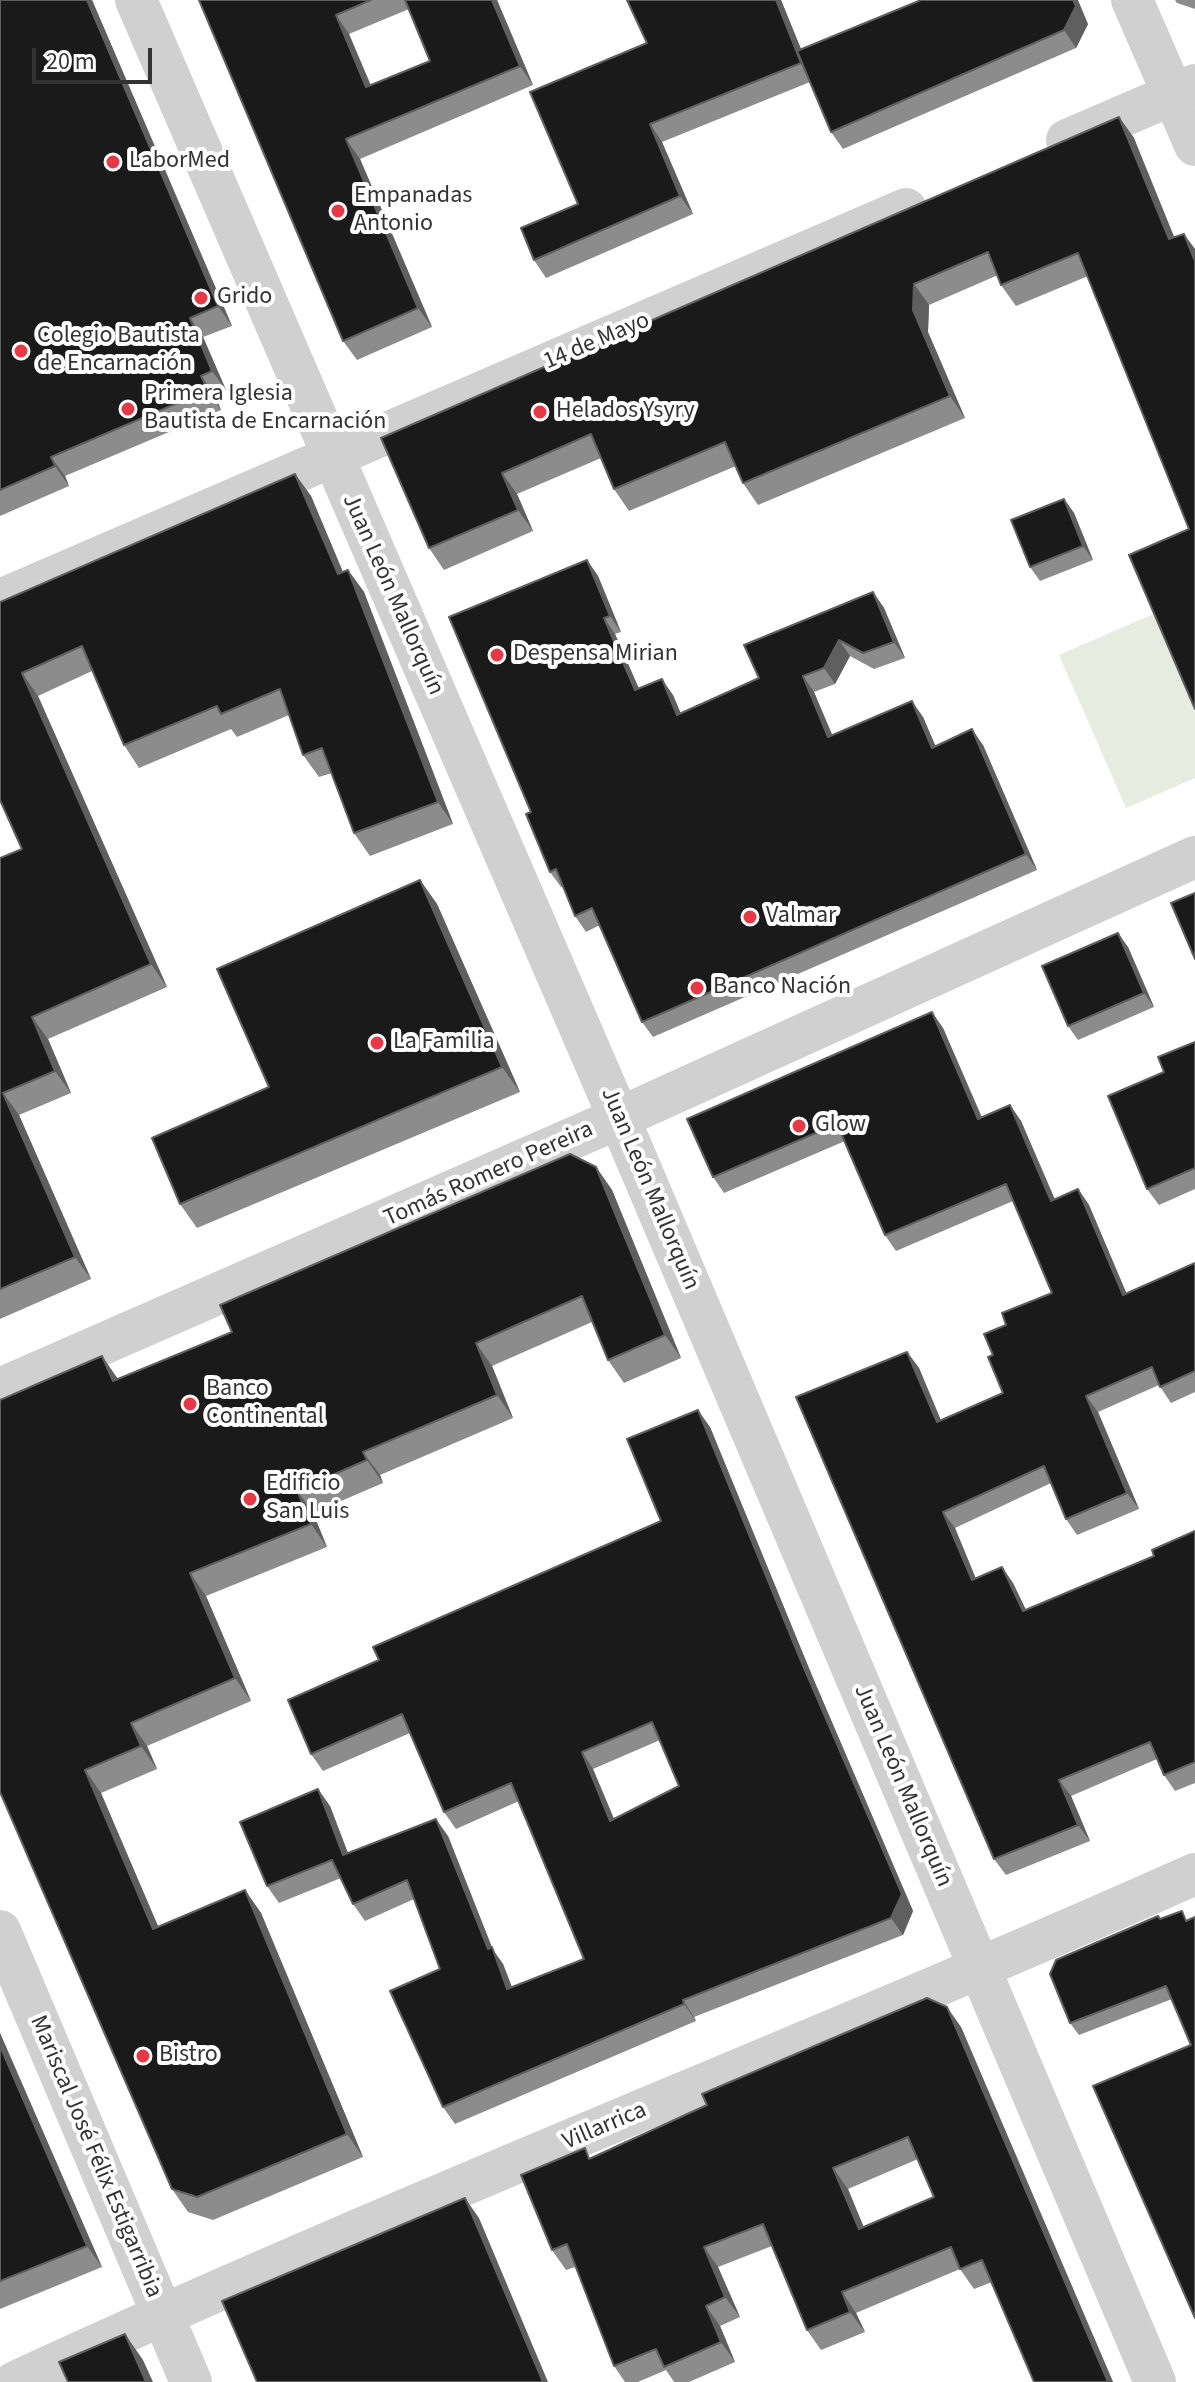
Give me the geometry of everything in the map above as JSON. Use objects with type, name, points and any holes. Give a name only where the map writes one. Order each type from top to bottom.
[{"type":"street","name":"Juan León Mallorquín","points":[[136,0],[619,1118],[1155,2382]]},
{"type":"street","points":[[1132,0],[1184,90],[1195,145]]},
{"type":"street","points":[[1028,157],[1184,90]]},
{"type":"street","name":"14 de Mayo","points":[[0,600],[941,194]]},
{"type":"street","name":"Tomás Romero Pereira","points":[[0,1389],[619,1118],[1195,857]]},
{"type":"street","name":"Villarrica","points":[[15,2382],[161,2314],[979,1970],[1195,1874]]},
{"type":"street","name":"Mariscal José Félix Estigarribia","points":[[0,1931],[191,2382]]},
{"type":"shaded area","points":[[1158,612],[1195,696],[1195,778],[1126,808],[1059,655]]},
{"type":"building","points":[[0,0],[87,0],[218,306],[190,318],[212,371],[201,376],[208,390],[51,457],[55,466],[0,490]]},
{"type":"building","points":[[199,0],[371,0],[336,15],[366,87],[430,61],[405,0],[492,0],[520,66],[346,139],[418,308],[343,341]]},
{"type":"building","points":[[627,0],[776,0],[801,63],[650,124],[680,196],[534,260],[521,228],[578,204],[530,92],[647,43]]},
{"type":"building","points":[[921,0],[1073,0],[1076,6],[1064,30],[831,132],[797,51]]},
{"type":"building","points":[[1119,117],[1169,239],[1184,234],[1195,261],[1195,709],[1129,555],[1189,529],[1078,253],[1001,285],[988,252],[914,284],[913,310],[950,396],[743,483],[725,442],[614,489],[591,434],[502,473],[518,510],[429,548],[381,438]]},
{"type":"building","points":[[295,474],[338,574],[348,570],[438,802],[354,833],[322,748],[303,755],[280,689],[221,714],[217,706],[124,745],[82,646],[22,673],[151,964],[32,1017],[55,1071],[3,1093],[75,1257],[0,1289],[0,858],[22,849],[0,800],[0,602]]},
{"type":"building","points":[[1064,499],[1083,546],[1030,567],[1011,520]]},
{"type":"building","points":[[587,560],[610,616],[604,618],[635,690],[662,679],[677,715],[759,678],[744,645],[873,592],[894,642],[863,653],[839,640],[824,668],[803,676],[828,737],[912,701],[932,748],[972,729],[1026,854],[642,1022],[592,908],[575,916],[556,869],[550,872],[526,814],[531,812],[449,617]]},
{"type":"building","name":"La Familia","points":[[420,880],[502,1067],[180,1204],[152,1138],[269,1087],[217,969]]},
{"type":"building","points":[[1195,893],[1195,959],[1171,903]]},
{"type":"building","points":[[1118,933],[1144,993],[1068,1026],[1042,966]]},
{"type":"building","points":[[932,1012],[978,1119],[1010,1105],[1051,1201],[1078,1189],[1123,1295],[1195,1263],[1195,1371],[1160,1387],[1152,1367],[1086,1396],[1127,1493],[1066,1519],[1044,1466],[943,1512],[972,1580],[1002,1567],[1023,1611],[1154,1556],[1152,1550],[1195,1531],[1195,1762],[1164,1775],[1150,1742],[1059,1780],[1078,1825],[994,1859],[796,1397],[907,1352],[937,1422],[1003,1393],[988,1357],[993,1355],[984,1334],[1006,1325],[1002,1313],[1052,1293],[1006,1184],[885,1235],[837,1124],[713,1177],[687,1119]]},
{"type":"building","points":[[1195,1042],[1195,1168],[1147,1189],[1108,1096],[1164,1072],[1158,1057]]},
{"type":"building","points":[[570,1154],[596,1167],[665,1335],[608,1360],[582,1296],[476,1343],[497,1395],[363,1452],[367,1460],[297,1490],[311,1524],[190,1573],[235,1678],[131,1723],[141,1746],[85,1770],[153,1929],[245,1890],[347,2134],[197,2197],[172,2189],[0,1792],[0,1400],[102,1356],[113,1381],[232,1332],[220,1305]]},
{"type":"building","points":[[698,1410],[801,1661],[902,1894],[891,1918],[683,2000],[684,2004],[443,2107],[390,1991],[440,1969],[407,1880],[353,1904],[332,1860],[267,1886],[240,1822],[318,1789],[343,1855],[436,1819],[507,1989],[584,1959],[511,1783],[444,1812],[402,1714],[311,1754],[288,1700],[379,1660],[373,1647],[661,1521],[627,1439]],"holes":[[[652,1722],[679,1786],[610,1821],[582,1752]]]},
{"type":"building","points":[[1182,1911],[1186,1921],[1195,1917],[1195,2318],[1093,2086],[1191,2045],[1166,1986],[1070,2023],[1050,1974],[1056,1960],[1158,1916],[1160,1919]]},
{"type":"building","points":[[927,1998],[947,2007],[1108,2382],[1034,2382],[982,2260],[960,2269],[951,2247],[842,2292],[850,2312],[807,2330],[763,2224],[704,2247],[725,2297],[706,2306],[721,2342],[664,2367],[656,2349],[614,2366],[567,2244],[552,2250],[521,2175],[585,2148],[589,2159],[707,2105],[702,2094]],"holes":[[[908,2137],[934,2197],[859,2229],[833,2168]]]},
{"type":"building","points":[[0,2046],[87,2246],[0,2281]]},
{"type":"building","points":[[465,2198],[543,2382],[257,2382],[222,2301]]},
{"type":"building","points":[[125,2334],[146,2382],[68,2382],[59,2362]]},
{"type":"place","name":"LaborMed","points":[[113,162]]},
{"type":"place","name":"Empanadas Antonio","points":[[338,211]]},
{"type":"place","name":"Grido","points":[[201,298]]},
{"type":"place","name":"Colegio Bautista de Encarnación","points":[[21,351]]},
{"type":"place","name":"Primera Iglesia Bautista de Encarnación","points":[[128,409]]},
{"type":"place","name":"Helados Ysyry","points":[[540,412]]},
{"type":"place","name":"Despensa Mirian","points":[[497,655]]},
{"type":"place","name":"Valmar","points":[[750,917]]},
{"type":"place","name":"Banco Nación","points":[[697,988]]},
{"type":"place","name":"La Familia","points":[[377,1043]]},
{"type":"place","name":"Glow","points":[[799,1126]]},
{"type":"place","name":"Banco Continental","points":[[190,1404]]},
{"type":"place","name":"Edificio San Luis","points":[[250,1499]]},
{"type":"place","name":"Bistro","points":[[143,2056]]}]
